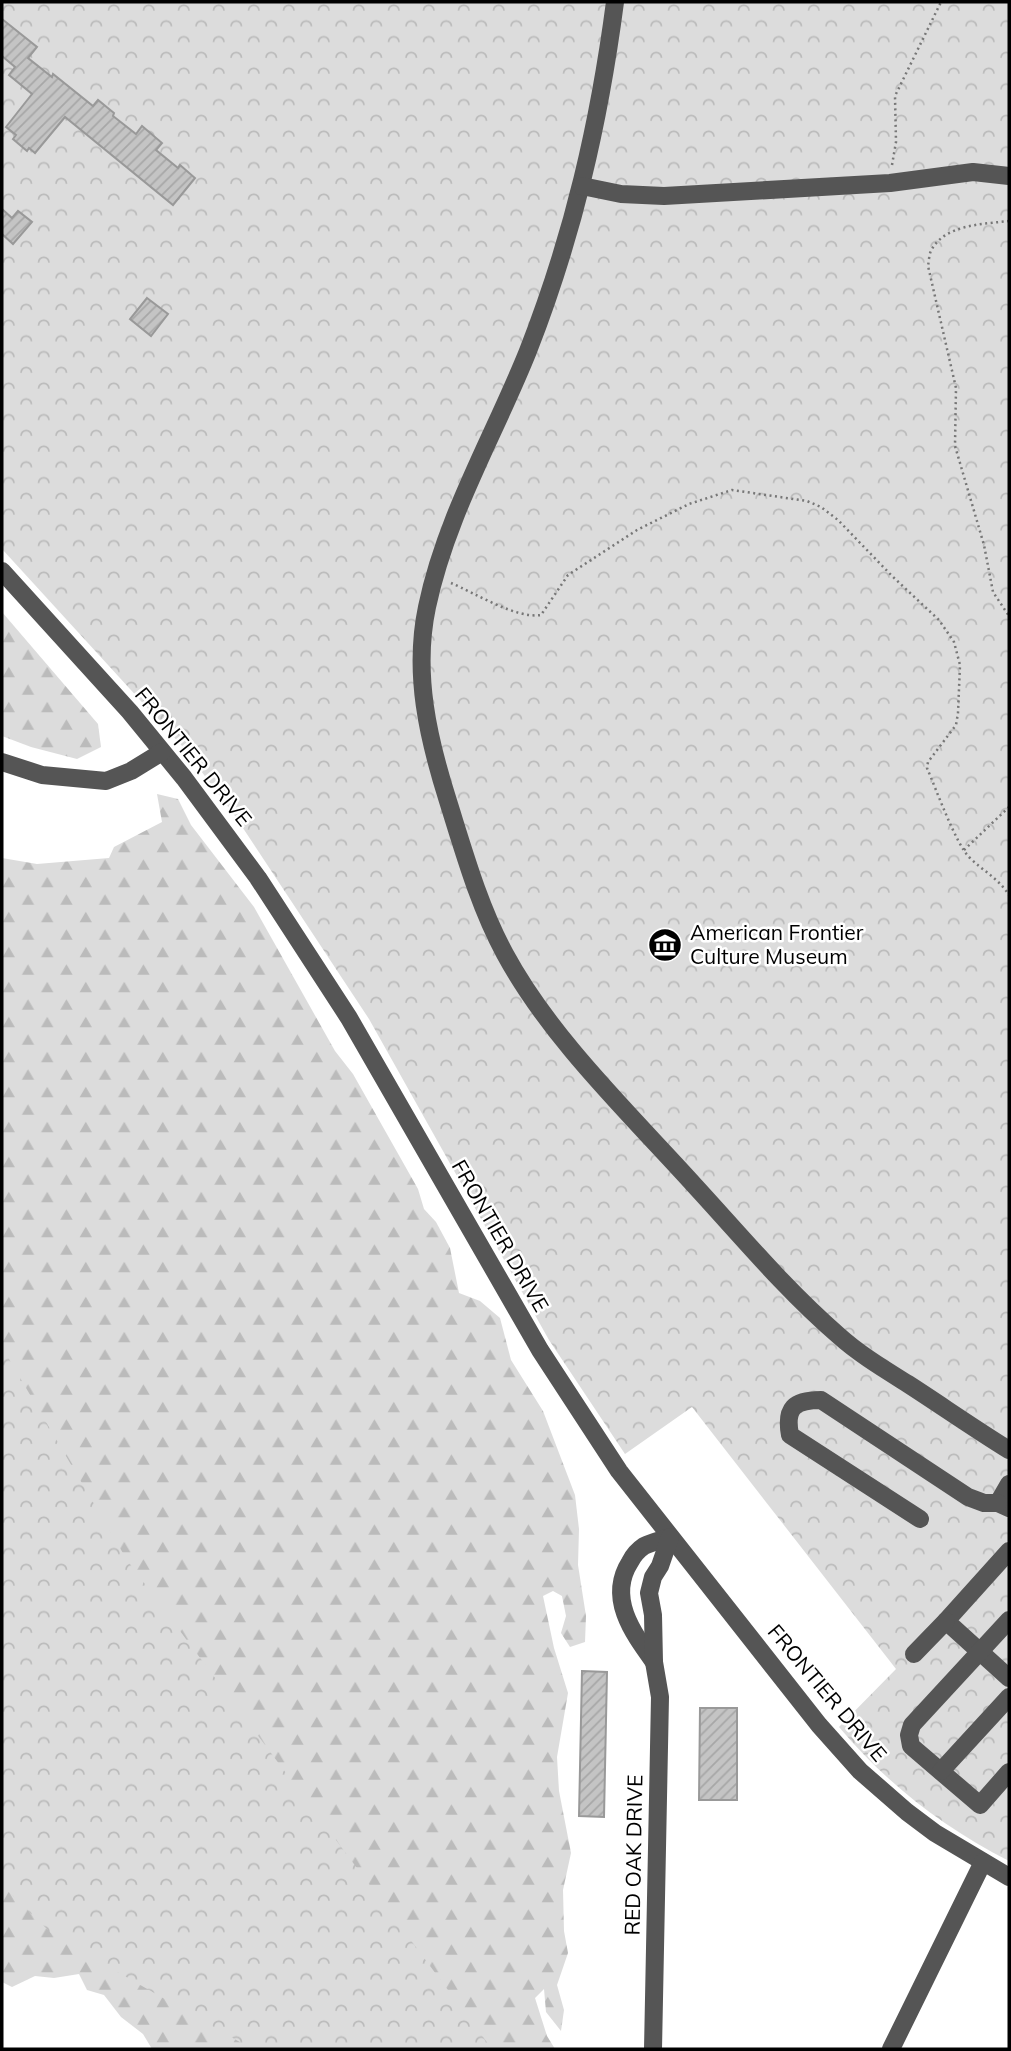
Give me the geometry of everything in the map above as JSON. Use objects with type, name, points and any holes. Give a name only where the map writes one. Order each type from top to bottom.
[{"type":"street","points":[[615,2],[601,101],[566,244],[515,383],[456,513],[435,577],[424,624],[422,687],[430,737],[443,786],[495,935],[517,976],[592,1073],[798,1298],[848,1343],[1009,1450]]},
{"type":"street","points":[[582,186],[621,194],[664,196],[890,183],[973,172],[1009,176]]},
{"type":"street","name":"FRONTIER DRIVE","points":[[2,571],[130,712],[211,813],[303,944],[349,1018],[540,1350],[612,1460],[670,1537],[819,1725],[860,1771],[907,1812],[943,1838],[1009,1877]]},
{"type":"street","points":[[2,762],[42,775],[106,781],[131,771],[162,752]]},
{"type":"street","points":[[920,1519],[790,1435],[787,1419],[792,1408],[806,1400],[821,1400],[968,1497],[984,1503],[1004,1506],[1009,1484]]},
{"type":"street","name":"RED OAK DRIVE","points":[[654,1662],[628,1625],[623,1610],[622,1582],[626,1567],[643,1546],[670,1537]]},
{"type":"street","name":"RED OAK DRIVE","points":[[653,2049],[660,1697],[654,1662],[653,1615],[649,1593],[670,1537]]},
{"type":"street","points":[[914,1654],[1009,1550]]},
{"type":"street","points":[[1009,1620],[912,1725],[909,1735],[911,1746],[980,1805],[1009,1772]]},
{"type":"street","points":[[946,1621],[1009,1678]]},
{"type":"street","points":[[941,1771],[1009,1697]]},
{"type":"street","points":[[891,2049],[983,1861]]},
{"type":"path","points":[[890,183],[896,142],[895,96],[941,2]]},
{"type":"path","points":[[1009,220],[959,229],[931,249],[928,266],[956,388],[955,446],[984,545],[993,592],[1009,616]]},
{"type":"path","points":[[435,577],[531,616],[541,615],[568,575],[587,561],[637,530],[700,500],[732,491],[807,500],[821,507],[838,520],[899,584],[939,620],[954,642],[960,664],[956,725],[928,762],[927,768],[964,850],[1000,882],[1009,895]]},
{"type":"path","points":[[964,850],[1009,807]]},
{"type":"green space","name":"American Frontier Culture Museum","points":[[2,2],[1009,2],[1009,1861],[961,1834],[918,1803],[877,1768],[839,1727],[896,1669],[692,1407],[625,1454],[549,1340],[369,1019],[235,816],[183,747],[2,549]]},
{"type":"green space","points":[[2,612],[98,724],[101,747],[77,759],[2,736]]},
{"type":"green space","points":[[157,794],[178,799],[191,825],[254,907],[335,1051],[353,1074],[418,1189],[424,1209],[436,1222],[450,1248],[459,1293],[480,1301],[500,1318],[511,1360],[543,1411],[575,1495],[579,1529],[578,1565],[586,1616],[585,1642],[570,1647],[561,1633],[566,1616],[562,1596],[553,1591],[543,1596],[554,1648],[568,1693],[557,1757],[559,1791],[571,1853],[563,1890],[564,1931],[568,1953],[557,1985],[564,2010],[561,2031],[546,2012],[544,1989],[535,1998],[547,2036],[555,2049],[152,2049],[143,2034],[121,2017],[104,1995],[87,1990],[79,1974],[54,1978],[35,1976],[12,1987],[2,1982],[2,858],[37,864],[109,858],[114,847],[162,822]]},
{"type":"green space","points":[[2,1347],[127,1560],[492,2049],[252,2049],[53,1935],[2,1885]]},
{"type":"building","points":[[2,19],[37,47],[28,58],[93,106],[98,100],[136,134],[142,126],[162,143],[156,150],[195,178],[173,205],[65,117],[35,153],[29,148],[27,151],[13,139],[16,135],[6,127],[32,94],[9,75],[15,67],[2,56]]},
{"type":"building","points":[[2,209],[12,218],[18,211],[32,222],[13,244],[2,234]]},
{"type":"building","points":[[147,298],[168,314],[151,336],[130,319]]},
{"type":"building","points":[[582,1671],[607,1672],[604,1817],[579,1816]]},
{"type":"building","points":[[700,1708],[737,1708],[737,1800],[699,1800]]},
{"type":"place","name":"American Frontier Culture Museum","points":[[665,945]]}]
